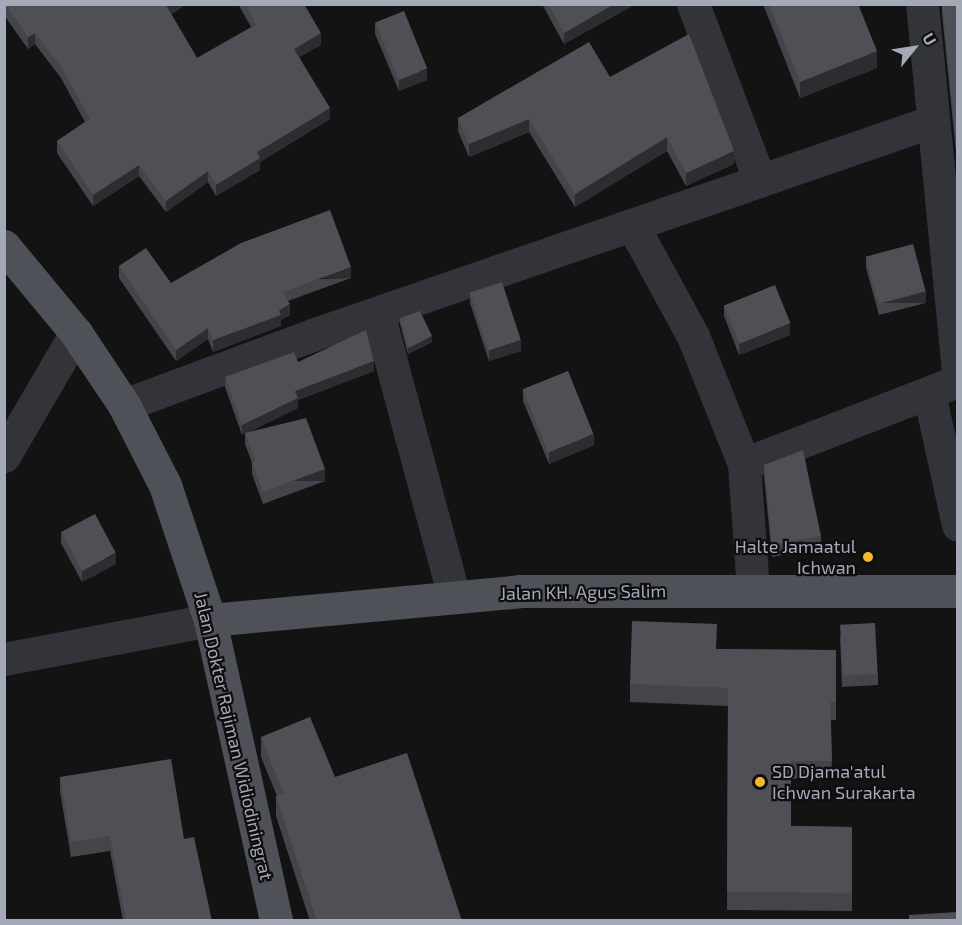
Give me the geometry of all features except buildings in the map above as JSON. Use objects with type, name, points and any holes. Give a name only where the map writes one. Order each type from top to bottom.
[{"type":"main road","name":"Jalan Dokter Rajiman Widiodiningrat","points":[[4,246],[76,333],[124,405],[165,485],[210,620],[276,921]]},
{"type":"main road","name":"Jalan KH. Agus Salim","points":[[210,620],[520,591],[957,591]]},
{"type":"street","points":[[693,4],[760,181]]},
{"type":"street","points":[[922,4],[957,368]]},
{"type":"street","points":[[124,405],[933,121]]},
{"type":"street","points":[[633,226],[693,336],[744,464],[753,590]]},
{"type":"street","points":[[378,314],[454,596]]},
{"type":"street","points":[[4,456],[76,333]]},
{"type":"street","points":[[744,464],[943,387],[957,525]]},
{"type":"street","points":[[4,659],[210,620]]},
{"type":"place","name":"Halte Jamaatul Ichwan","points":[[868,557]]},
{"type":"place","name":"SD Djama'atul Ichwan Surakarta","points":[[760,782]]}]
